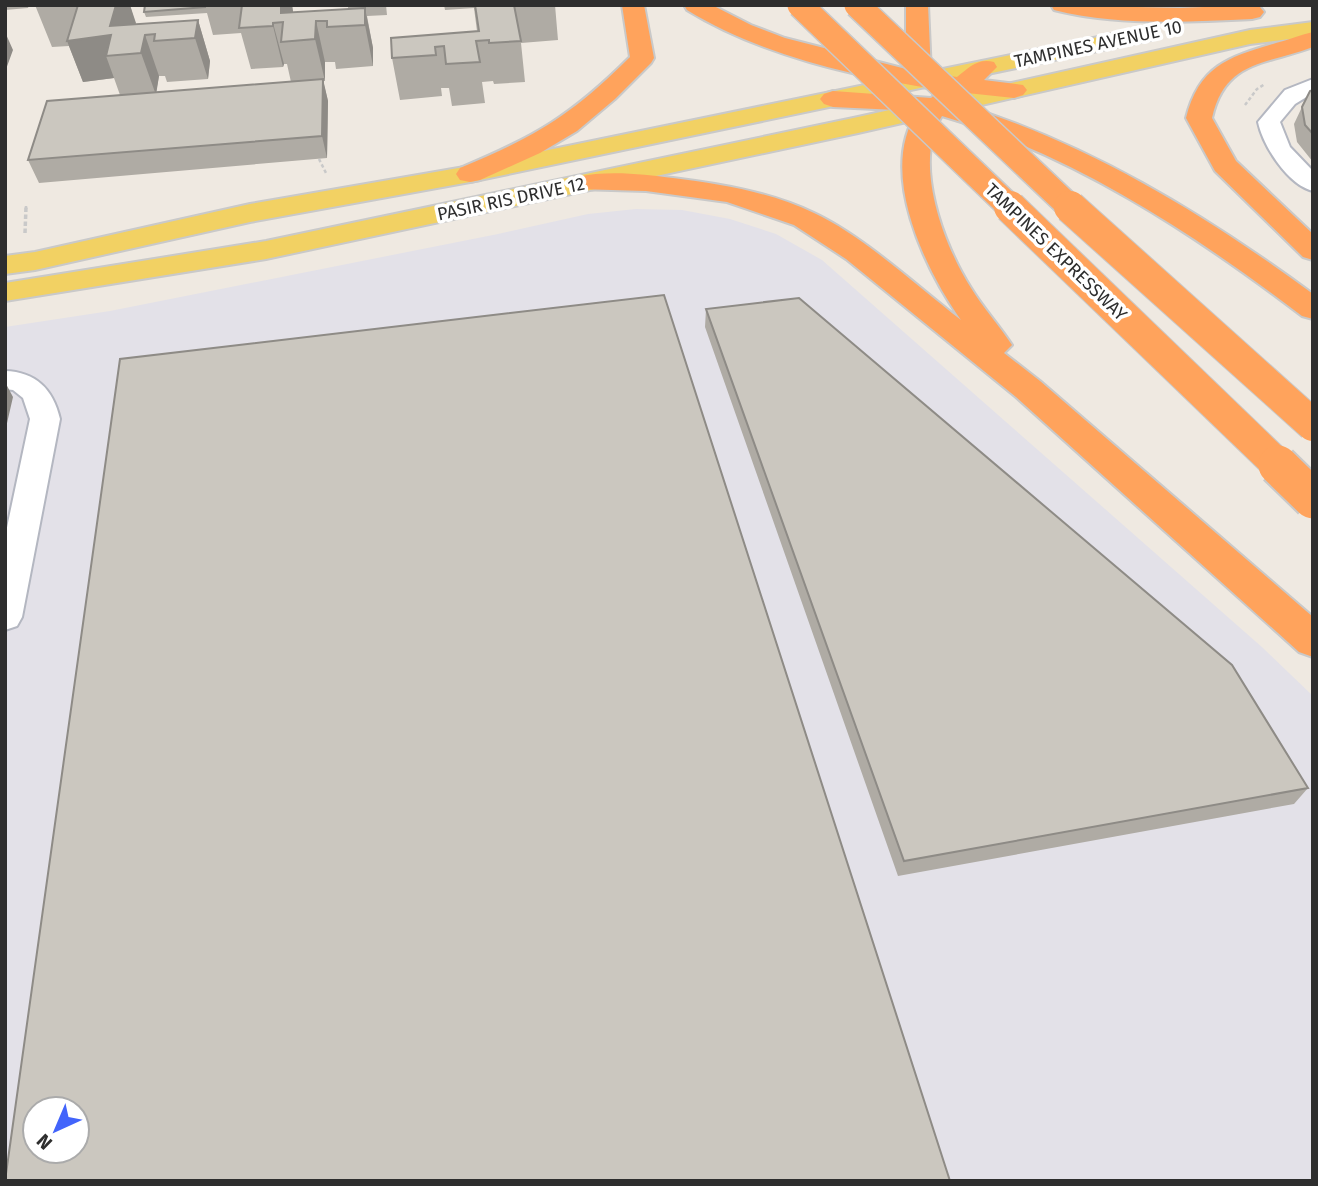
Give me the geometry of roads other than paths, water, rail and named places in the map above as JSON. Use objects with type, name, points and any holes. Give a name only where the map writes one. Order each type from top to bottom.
[{"type":"highway","points":[[470,174],[540,143],[606,96],[642,58],[633,5]]},
{"type":"highway","points":[[695,5],[719,21],[758,37],[919,80],[962,87],[1014,90]]},
{"type":"highway","name":"TAMPINES EXPRESSWAY","points":[[800,5],[1313,499]]},
{"type":"highway","name":"TAMPINES EXPRESSWAY","points":[[857,5],[1104,238],[1313,425]]},
{"type":"highway","points":[[917,5],[919,80]]},
{"type":"highway","points":[[1062,5],[1160,16],[1262,10]]},
{"type":"highway","points":[[1313,39],[1296,47],[1243,60],[1220,77],[1204,96],[1199,118],[1225,166],[1313,251]]},
{"type":"highway","points":[[985,66],[927,117],[915,158],[925,217],[946,270],[968,308],[1028,389]]},
{"type":"highway","points":[[859,125],[919,80]]},
{"type":"highway","points":[[833,99],[894,101],[937,106],[998,124],[1116,180],[1235,251],[1313,309]]},
{"type":"highway","points":[[587,183],[646,183],[731,194],[804,219],[856,253],[1028,389],[1313,641]]},
{"type":"main road","name":"TAMPINES AVENUE 10","points":[[985,66],[1262,10]]},
{"type":"main road","name":"TAMPINES AVENUE 10","points":[[1014,90],[1250,37],[1313,29]]},
{"type":"main road","name":"PASIR RIS DRIVE 12","points":[[5,265],[34,261],[250,213],[470,174],[985,66]]},
{"type":"main road","name":"PASIR RIS DRIVE 12","points":[[5,292],[266,250],[1014,90]]},
{"type":"lane","points":[[1313,85],[1282,102],[1269,122],[1271,135],[1280,152],[1313,184]]},
{"type":"lane","points":[[5,380],[30,387],[42,399],[45,419],[5,617]]}]
